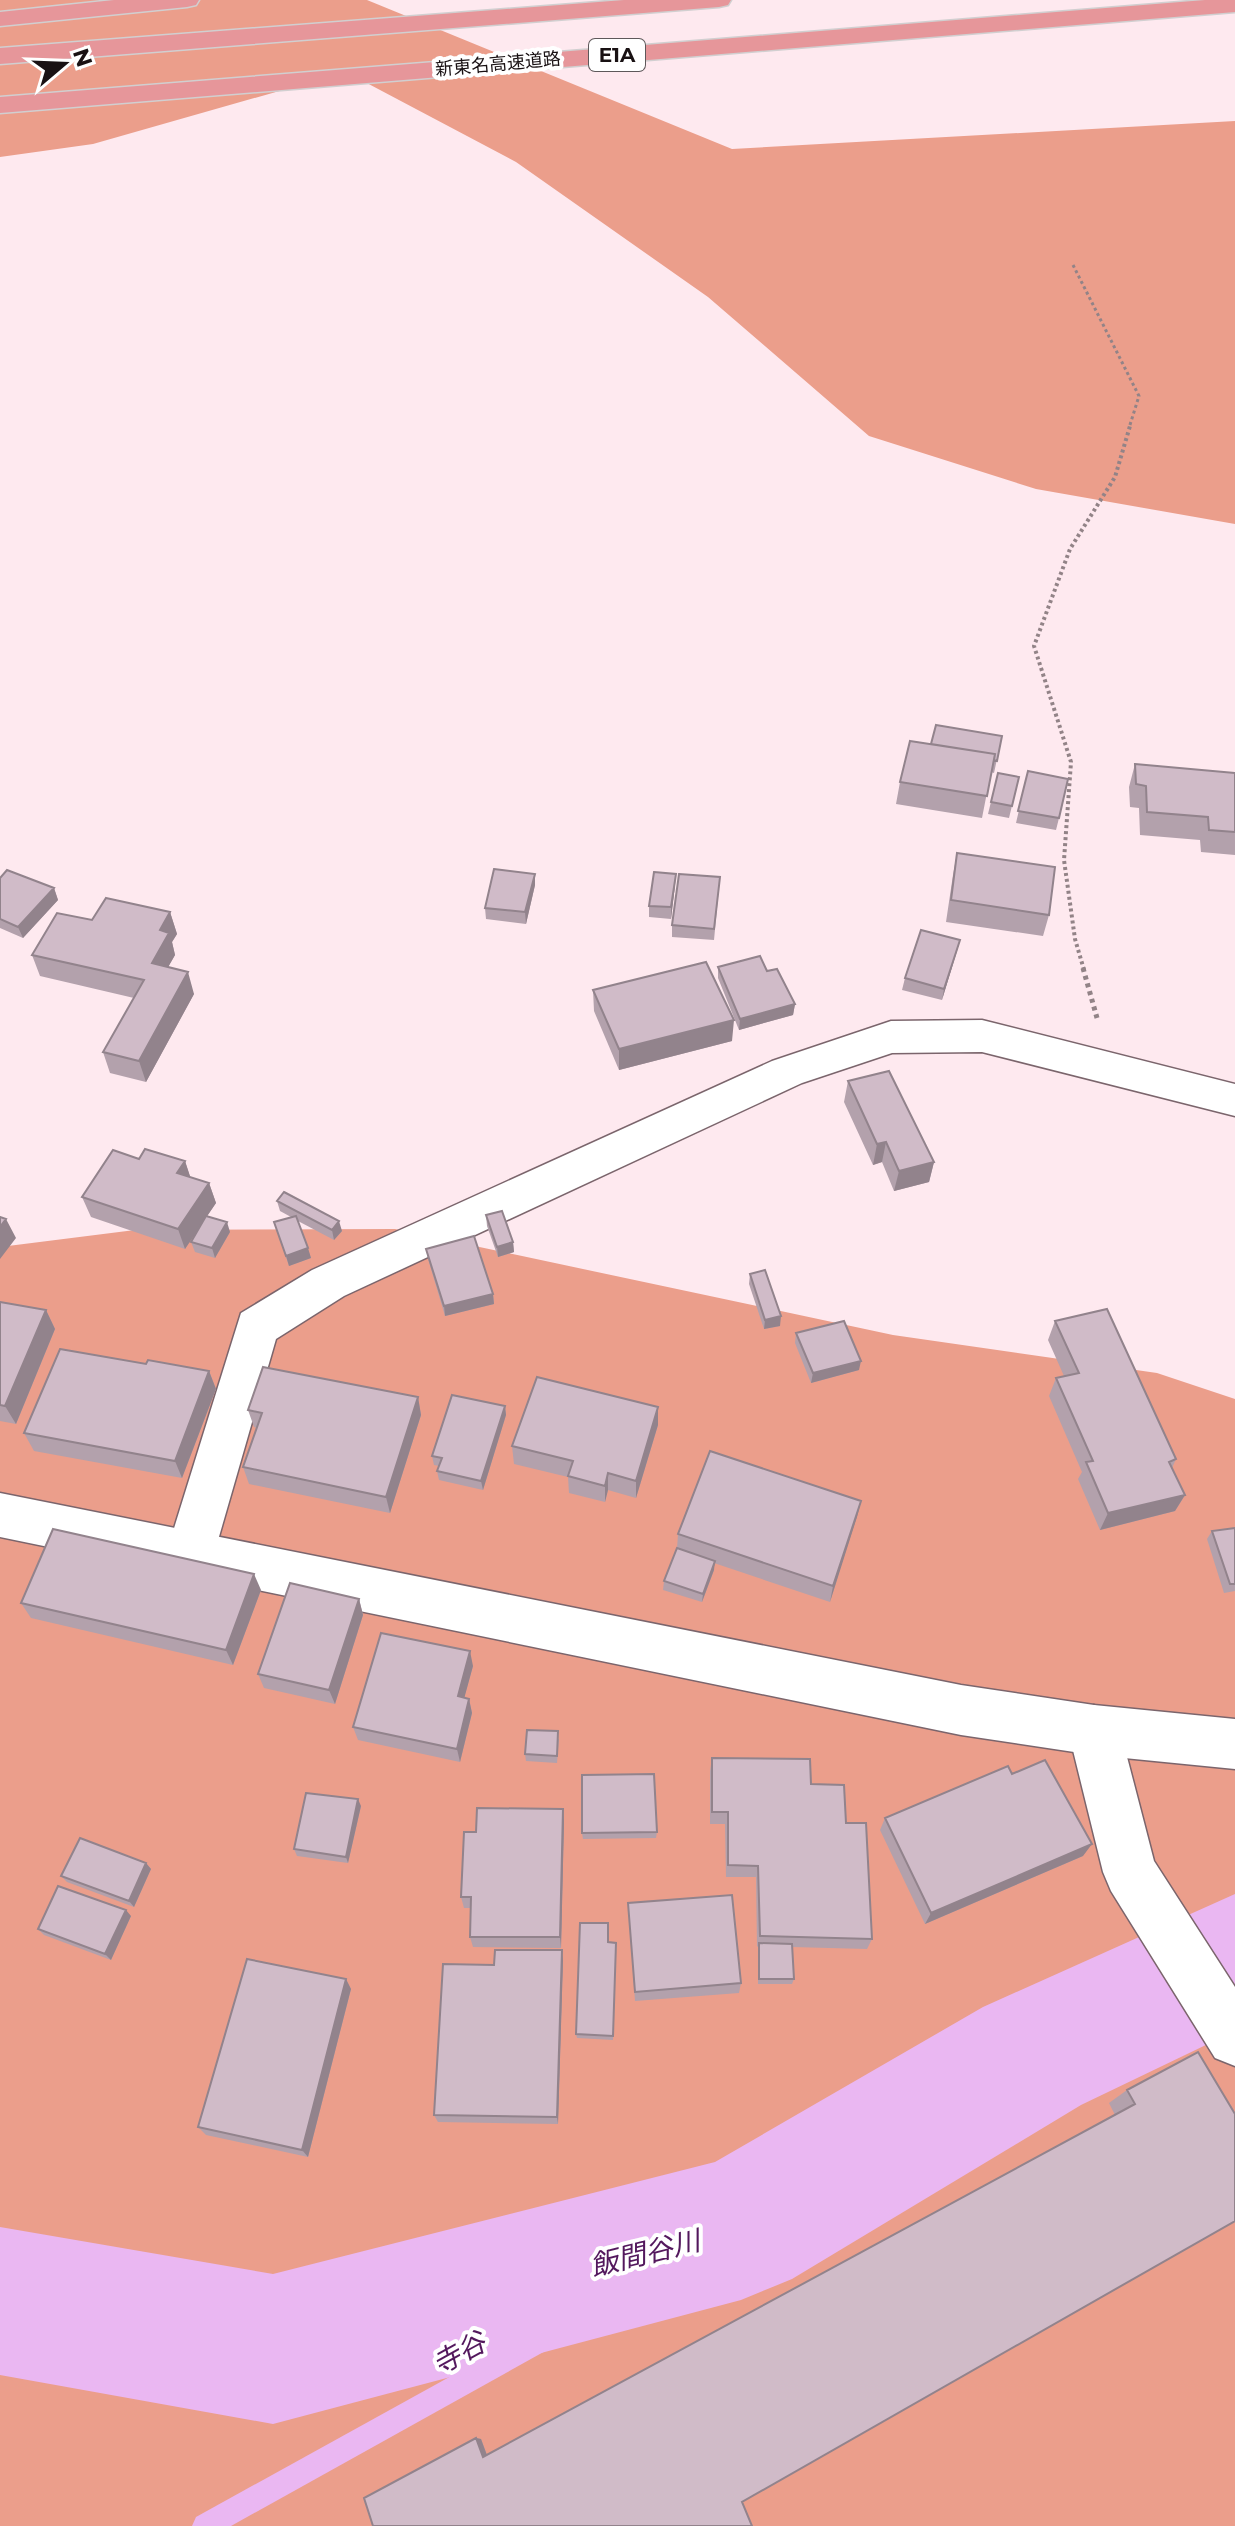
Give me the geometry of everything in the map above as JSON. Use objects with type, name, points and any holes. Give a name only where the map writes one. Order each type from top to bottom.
[{"type":"highway","points":[[0,19],[187,0]]},
{"type":"highway","name":"E1A","points":[[0,56],[719,0]]},
{"type":"highway","name":"新東名高速道路","points":[[0,105],[1235,5]]},
{"type":"highway","points":[[0,124],[664,51]]},
{"type":"street","points":[[190,1554],[257,1327],[328,1283],[787,1072],[891,1037],[982,1036],[1235,1100]]},
{"type":"street","points":[[4,1521],[190,1554],[961,1710],[1094,1730],[1235,1744]]},
{"type":"street","points":[[1094,1730],[1130,1872],[1235,2038]]},
{"type":"path","points":[[1073,265],[1139,396],[1115,477],[1070,549],[1034,646],[1071,762],[1064,860],[1075,939],[1109,1066]]},
{"type":"shaded area","points":[[0,0],[367,0],[732,149],[1235,121],[1235,524],[1036,489],[869,436],[708,297],[516,162],[346,72],[93,144],[0,157]]},
{"type":"shaded area","points":[[395,1229],[893,1335],[1157,1373],[1235,1399],[1235,2526],[0,2526],[0,1247],[135,1230]]},
{"type":"building","points":[[936,725],[1002,736],[997,761],[994,760],[995,754],[931,744]]},
{"type":"building","points":[[910,741],[995,754],[987,796],[900,782]]},
{"type":"building","points":[[1135,764],[1235,773],[1235,832],[1209,830],[1208,817],[1147,812],[1146,786],[1136,784]]},
{"type":"building","points":[[1028,771],[1068,779],[1059,818],[1018,811]]},
{"type":"building","points":[[998,773],[1019,777],[1012,806],[991,802]]},
{"type":"building","points":[[957,853],[1055,867],[1049,915],[951,900]]},
{"type":"building","points":[[494,869],[535,874],[525,912],[485,908]]},
{"type":"building","points":[[7,870],[54,888],[18,927],[0,919],[0,878]]},
{"type":"building","points":[[654,872],[676,874],[671,907],[649,906]]},
{"type":"building","points":[[679,874],[720,877],[714,929],[672,925]]},
{"type":"building","points":[[106,898],[170,912],[160,930],[169,933],[152,963],[188,972],[139,1061],[103,1052],[144,980],[32,955],[57,913],[92,920]]},
{"type":"building","points":[[921,930],[960,940],[944,989],[905,978]]},
{"type":"building","points":[[760,956],[767,971],[777,969],[795,1004],[740,1019],[718,967]]},
{"type":"building","points":[[706,962],[734,1020],[619,1049],[593,990]]},
{"type":"building","points":[[889,1071],[934,1162],[899,1171],[886,1142],[877,1144],[848,1081]]},
{"type":"building","points":[[145,1149],[185,1161],[177,1173],[209,1183],[178,1229],[82,1197],[113,1150],[139,1159]]},
{"type":"building","points":[[284,1192],[339,1221],[332,1230],[277,1201]]},
{"type":"building","points":[[502,1211],[513,1242],[497,1247],[486,1215]]},
{"type":"building","points":[[206,1216],[227,1222],[212,1248],[191,1242]]},
{"type":"building","points":[[296,1216],[308,1248],[286,1256],[274,1222]]},
{"type":"building","points":[[474,1236],[493,1294],[444,1306],[426,1249]]},
{"type":"building","points":[[765,1270],[781,1316],[765,1320],[750,1274]]},
{"type":"building","points":[[0,1302],[46,1310],[5,1406],[0,1405]]},
{"type":"building","points":[[1107,1309],[1176,1459],[1169,1462],[1185,1495],[1108,1513],[1086,1462],[1093,1461],[1056,1378],[1079,1373],[1055,1321]]},
{"type":"building","points":[[844,1321],[861,1361],[813,1373],[796,1333]]},
{"type":"building","points":[[60,1349],[209,1371],[175,1461],[24,1433]]},
{"type":"building","points":[[263,1367],[418,1397],[386,1497],[243,1467],[262,1413],[248,1410]]},
{"type":"building","points":[[537,1377],[658,1407],[636,1481],[608,1473],[605,1486],[568,1476],[573,1461],[512,1446]]},
{"type":"building","points":[[452,1395],[505,1406],[481,1481],[437,1471],[442,1458],[432,1456]]},
{"type":"building","points":[[710,1451],[861,1501],[833,1586],[678,1534]]},
{"type":"building","points":[[1235,1528],[1235,1584],[1230,1584],[1212,1531]]},
{"type":"building","points":[[53,1529],[254,1574],[226,1650],[21,1603]]},
{"type":"building","points":[[677,1548],[715,1561],[703,1594],[664,1581]]},
{"type":"building","points":[[290,1583],[359,1599],[329,1690],[258,1674]]},
{"type":"building","points":[[381,1633],[470,1651],[458,1696],[469,1699],[457,1749],[353,1727]]},
{"type":"building","points":[[527,1730],[558,1731],[557,1756],[525,1754]]},
{"type":"building","points":[[712,1758],[810,1759],[811,1784],[844,1785],[846,1823],[866,1823],[872,1939],[760,1936],[758,1866],[728,1865],[728,1812],[712,1812]]},
{"type":"building","points":[[1045,1760],[1092,1844],[931,1913],[885,1818],[1008,1766],[1012,1774]]},
{"type":"building","points":[[654,1774],[657,1832],[582,1833],[582,1775]]},
{"type":"building","points":[[306,1793],[358,1799],[346,1857],[294,1849]]},
{"type":"building","points":[[477,1808],[563,1809],[560,1937],[470,1937],[471,1897],[461,1897],[464,1832],[476,1832]]},
{"type":"building","points":[[80,1838],[146,1863],[129,1901],[61,1876]]},
{"type":"building","points":[[58,1886],[126,1910],[105,1954],[38,1929]]},
{"type":"building","points":[[732,1895],[741,1983],[635,1992],[628,1903]]},
{"type":"building","points":[[580,1923],[608,1923],[608,1942],[616,1943],[613,2036],[576,2034]]},
{"type":"building","points":[[759,1943],[792,1944],[794,1979],[759,1979]]},
{"type":"building","points":[[495,1950],[562,1950],[557,2117],[434,2115],[443,1964],[494,1965]]},
{"type":"building","points":[[247,1959],[346,1979],[302,2150],[198,2127]]},
{"type":"building","points":[[1198,2052],[1235,2114],[1235,2221],[742,2502],[752,2526],[373,2526],[364,2498],[476,2438],[483,2457],[1135,2104],[1127,2090]]},
{"type":"waterway","name":"飯間谷川","points":[[0,2301],[273,2349],[741,2228],[1032,2056],[1235,1961]]},
{"type":"waterway","name":"寺谷","points":[[205,2526],[741,2228]]}]
